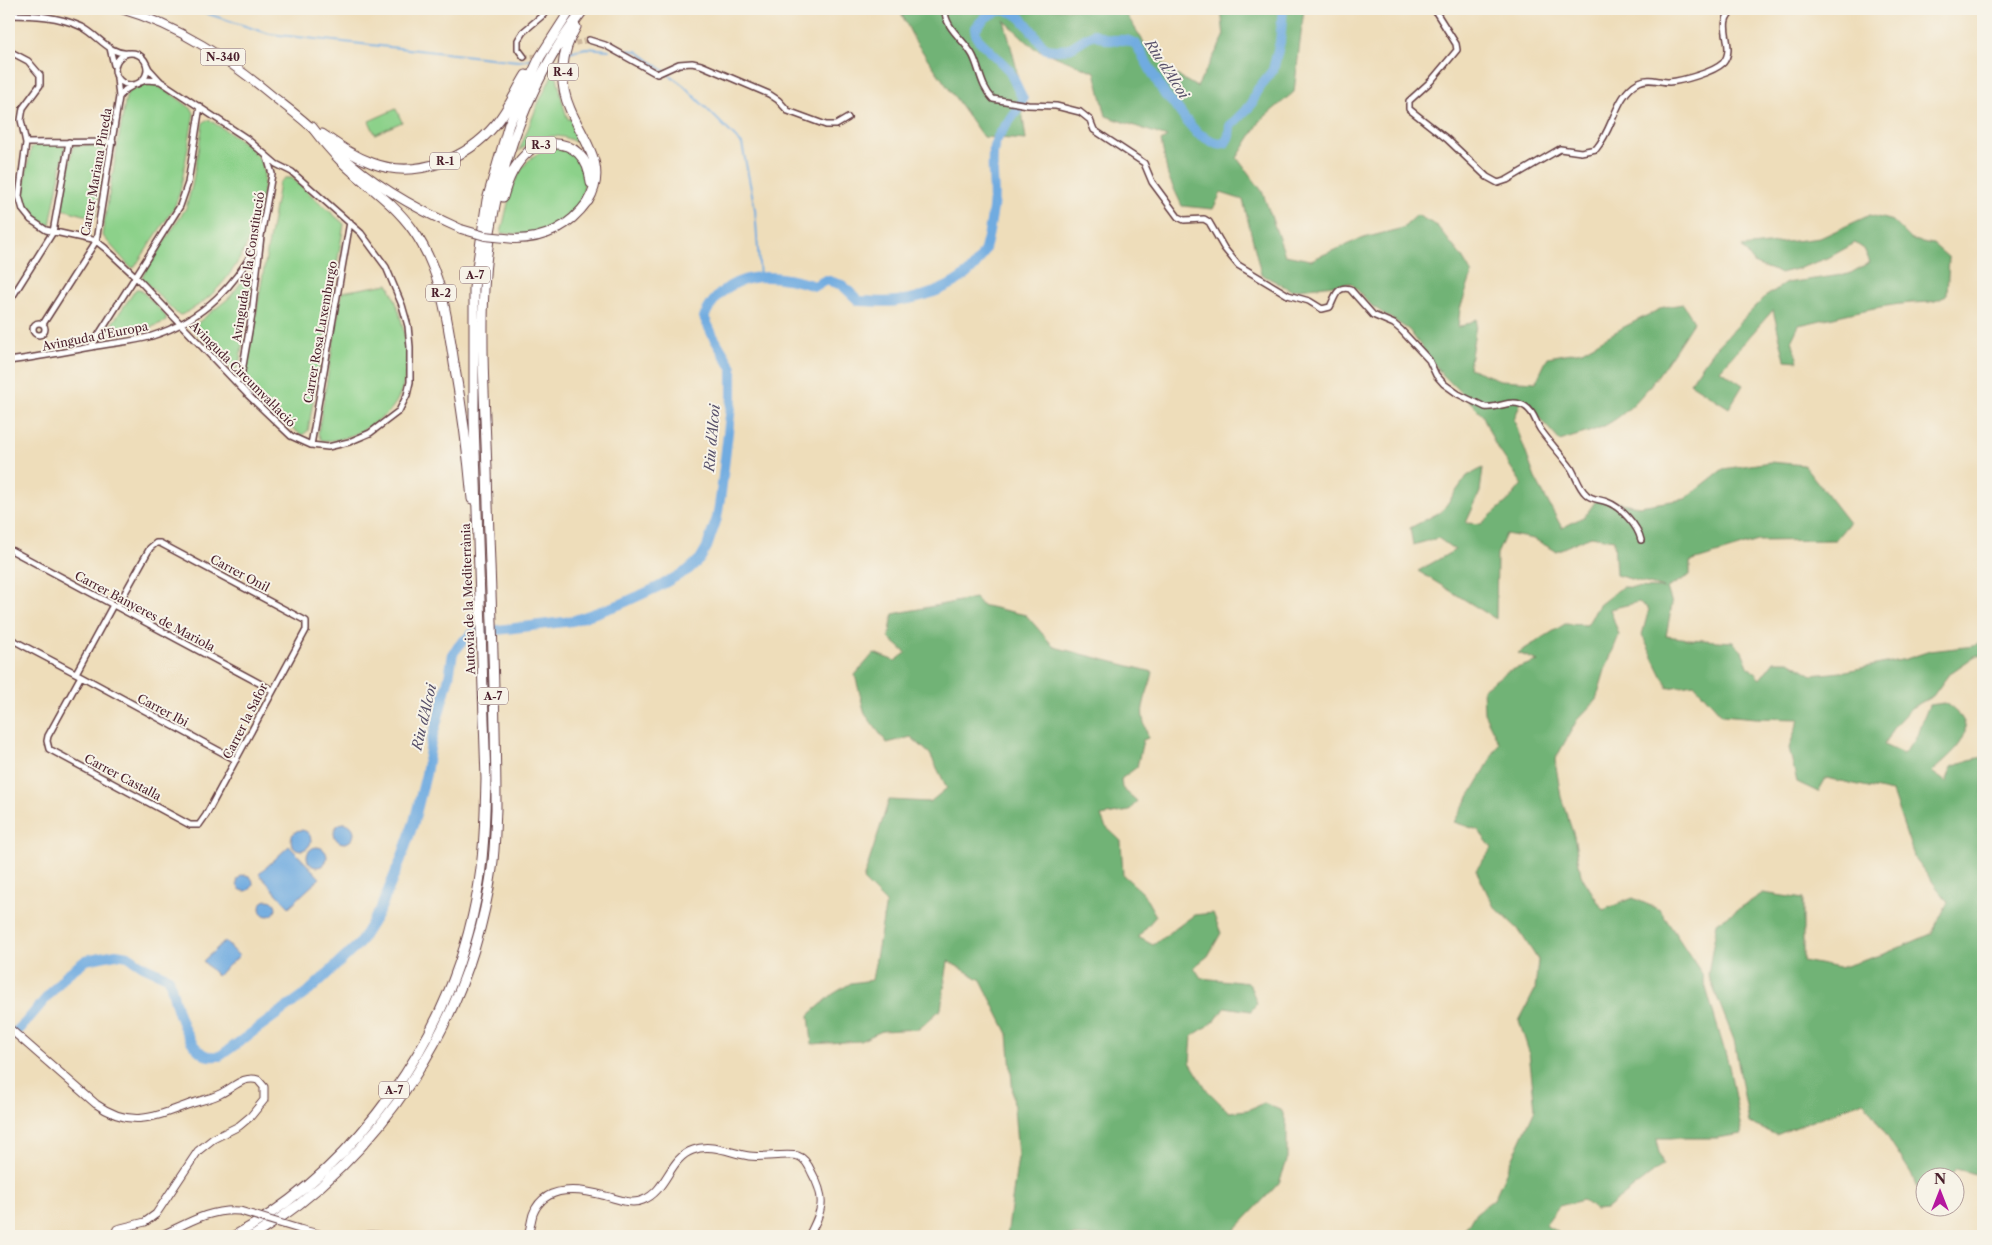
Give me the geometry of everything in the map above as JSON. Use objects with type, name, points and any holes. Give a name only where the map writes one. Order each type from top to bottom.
[{"type":"highway","name":"A-7","points":[[475,504],[473,325],[474,288],[481,229],[492,178],[509,124],[540,57],[571,9]]},
{"type":"highway","name":"Autovia de la Mediterrània","points":[[253,1236],[290,1212],[344,1165],[369,1139],[403,1094],[438,1036],[463,982],[476,943],[489,888],[494,846],[496,772],[482,342],[484,288],[497,197],[515,137],[550,59],[584,9]]},
{"type":"highway","name":"R-4","points":[[588,201],[593,193],[595,184],[596,171],[594,159],[592,149],[565,95],[563,66],[566,48],[575,29],[590,9]]},
{"type":"highway","name":"R-1","points":[[312,127],[350,154],[373,164],[406,169],[422,168],[465,151],[488,133],[498,122],[529,69],[540,57]]},
{"type":"highway","name":"R-2","points":[[312,127],[340,161],[407,222],[425,248],[433,266],[441,292],[462,407],[475,504],[475,550],[479,577]]},
{"type":"highway","name":"R-3","points":[[493,220],[499,210],[512,173],[519,162],[527,152],[542,144],[562,144],[577,151],[583,157],[590,173],[591,184],[588,201]]},
{"type":"highway","name":"Autovia de la Mediterrània","points":[[234,1236],[286,1202],[318,1176],[370,1123],[419,1052],[444,1003],[464,944],[478,889],[485,831],[486,779],[479,577]]},
{"type":"main road","name":"N-340","points":[[121,9],[169,27],[205,46],[256,82],[312,127],[348,162],[394,196],[427,214],[461,229],[485,236],[536,237],[560,228],[578,215],[588,201]]},
{"type":"street","points":[[524,57],[518,49],[520,35],[550,9]]},
{"type":"street","points":[[945,9],[947,21],[972,55],[989,94],[999,101],[1056,106],[1075,110],[1090,120],[1094,130],[1144,163],[1152,182],[1178,217],[1184,220],[1204,219],[1209,222],[1224,248],[1243,268],[1288,295],[1309,301],[1322,309],[1330,307],[1339,290],[1344,288],[1350,289],[1373,316],[1394,324],[1402,330],[1429,360],[1440,380],[1452,391],[1485,407],[1512,402],[1528,408],[1540,428],[1571,468],[1583,492],[1589,497],[1606,501],[1614,506],[1639,532],[1641,540]]},
{"type":"street","points":[[1434,9],[1456,44],[1457,50],[1431,81],[1409,101],[1408,110],[1447,139],[1486,177],[1498,183],[1507,180],[1560,149],[1581,152],[1596,149],[1612,122],[1621,99],[1627,91],[1640,81],[1647,79],[1675,81],[1714,70],[1721,65],[1729,49],[1725,22],[1726,16],[1736,9]]},
{"type":"street","points":[[9,15],[36,15],[65,21],[90,31],[110,48],[121,54],[128,53],[141,56],[146,64],[147,71],[140,83]]},
{"type":"street","points":[[589,40],[606,45],[657,74],[679,64],[692,63],[701,66],[769,94],[788,111],[826,125],[836,125],[848,118]]},
{"type":"street","points":[[110,48],[116,76],[122,83],[134,86]]},
{"type":"street","name":"Avinguda Circumval·lació","points":[[9,51],[28,61],[40,76],[40,85],[23,108],[21,120],[26,143],[19,188],[23,210],[35,224],[53,232],[96,241],[105,248],[135,276],[180,325],[291,436],[319,447],[339,445],[370,433],[399,411],[407,395],[410,382],[408,326],[402,305],[386,268],[361,233],[292,172],[276,164],[246,138],[160,81],[146,64]]},
{"type":"street","points":[[114,68],[120,57],[128,53]]},
{"type":"street","name":"Carrer Mariana Pineda","points":[[43,324],[96,241],[119,97],[116,76]]},
{"type":"street","points":[[119,97],[125,90],[146,80],[160,81]]},
{"type":"street","points":[[91,347],[135,276],[177,214],[184,199],[200,106]]},
{"type":"street","points":[[9,302],[53,232],[69,142]]},
{"type":"street","points":[[26,143],[113,142]]},
{"type":"street","name":"Avinguda de la Constitució","points":[[236,382],[241,377],[252,314],[261,236],[272,174],[265,154]]},
{"type":"street","name":"Carrer Rosa Luxemburgo","points":[[311,445],[350,222]]},
{"type":"street","name":"Avinguda d'Europa","points":[[9,361],[77,351],[151,336],[180,325],[211,305],[223,294],[246,265],[261,236]]},
{"type":"street","name":"Carrer Onil","points":[[115,606],[150,548],[156,543],[164,544],[306,621]]},
{"type":"street","name":"Carrer Banyeres de Mariola","points":[[9,549],[272,690]]},
{"type":"street","points":[[78,675],[115,606]]},
{"type":"street","name":"Carrer la Safor","points":[[194,826],[202,822],[236,760],[306,630],[306,621]]},
{"type":"street","name":"Carrer Ibi","points":[[9,638],[236,760]]},
{"type":"street","name":"Carrer Castalla","points":[[78,675],[47,741],[49,748],[194,826]]},
{"type":"street","points":[[9,1028],[96,1104],[107,1111],[125,1117],[144,1119],[158,1117],[220,1094],[246,1079],[258,1080],[264,1087],[264,1100],[251,1116],[239,1126],[213,1139],[198,1151],[156,1214],[145,1222],[122,1226],[117,1229],[114,1236]]},
{"type":"street","points":[[528,1236],[536,1208],[551,1194],[566,1190],[581,1190],[626,1202],[641,1201],[656,1191],[687,1152],[706,1147],[760,1157],[791,1155],[802,1158],[815,1178],[822,1197],[821,1209],[809,1236]]},
{"type":"street","points":[[160,1236],[206,1214],[220,1211],[240,1211],[327,1236]]},
{"type":"street","points":[[360,1236],[394,1236]]},
{"type":"green space","points":[[899,9],[1123,9],[1150,52],[1178,76],[1197,87],[1224,37],[1221,9],[1304,9],[1294,92],[1261,120],[1237,158],[1262,191],[1285,255],[1311,260],[1360,239],[1403,228],[1417,215],[1437,226],[1462,257],[1472,274],[1460,309],[1458,328],[1477,319],[1469,368],[1500,380],[1536,382],[1548,357],[1582,351],[1664,307],[1683,304],[1694,321],[1657,376],[1635,403],[1623,414],[1606,425],[1560,441],[1522,399],[1514,420],[1535,478],[1562,528],[1585,516],[1597,499],[1639,506],[1685,499],[1723,469],[1770,462],[1804,465],[1849,523],[1835,540],[1758,541],[1690,562],[1690,575],[1667,588],[1672,604],[1666,636],[1733,642],[1742,651],[1748,666],[1760,679],[1774,661],[1789,661],[1812,675],[1841,672],[1906,659],[1930,651],[1974,646],[1983,639],[1983,655],[1975,656],[1949,674],[1933,696],[1911,708],[1894,726],[1884,745],[1903,754],[1915,740],[1929,705],[1945,703],[1961,717],[1965,725],[1965,733],[1957,748],[1932,772],[1946,782],[1952,767],[1983,757],[1983,1170],[1976,1174],[1964,1171],[1964,1168],[1914,1168],[1914,1180],[1864,1101],[1776,1135],[1749,1123],[1734,1040],[1708,974],[1717,923],[1763,893],[1803,899],[1803,961],[1839,968],[1884,954],[1931,934],[1948,902],[1915,859],[1892,792],[1826,778],[1818,792],[1797,782],[1789,748],[1799,719],[1722,715],[1694,684],[1668,688],[1642,635],[1649,609],[1639,602],[1610,609],[1619,635],[1605,670],[1596,700],[1577,720],[1555,760],[1561,797],[1574,836],[1581,875],[1603,910],[1633,898],[1660,910],[1702,974],[1729,1066],[1742,1134],[1716,1138],[1657,1138],[1663,1165],[1606,1209],[1595,1210],[1583,1200],[1559,1206],[1545,1225],[1564,1236],[1459,1236],[1476,1213],[1494,1199],[1535,1109],[1529,1052],[1519,1021],[1535,990],[1538,960],[1518,929],[1493,905],[1476,870],[1492,848],[1478,830],[1454,822],[1499,743],[1484,713],[1483,689],[1508,671],[1538,661],[1518,653],[1565,624],[1587,625],[1599,605],[1622,587],[1664,588],[1616,575],[1614,540],[1591,536],[1556,551],[1534,539],[1506,534],[1497,554],[1496,619],[1418,571],[1455,550],[1438,538],[1413,545],[1410,528],[1442,511],[1467,476],[1483,468],[1480,492],[1466,523],[1481,524],[1510,499],[1522,484],[1495,444],[1482,414],[1440,372],[1409,330],[1372,306],[1351,283],[1291,290],[1261,274],[1243,200],[1221,193],[1213,209],[1182,206],[1168,176],[1161,141],[1167,137],[1106,116],[1095,72],[1034,48],[1004,20],[1016,66],[1026,140],[983,137],[915,41]]},
{"type":"green space","points":[[555,69],[568,119],[572,119],[588,152],[571,140],[554,136],[536,140],[519,151],[537,106]]},
{"type":"green space","points":[[146,83],[170,93],[192,109],[194,113],[180,192],[174,208],[134,268],[129,266],[102,235],[126,97],[128,92]]},
{"type":"green space","points":[[396,109],[402,122],[375,134],[369,121]]},
{"type":"green space","points":[[206,120],[211,121],[239,139],[252,150],[261,162],[264,170],[263,187],[258,214],[252,232],[235,266],[212,295],[181,315],[177,314],[142,277],[186,208],[192,186],[203,123]]},
{"type":"green space","points":[[104,144],[107,148],[100,188],[98,187],[97,194],[99,195],[95,218],[62,209],[73,146]]},
{"type":"green space","points":[[36,145],[62,145],[65,147],[50,225],[38,219],[30,212],[24,193],[31,148]]},
{"type":"green space","points":[[558,148],[571,153],[579,162],[583,172],[582,196],[576,208],[568,218],[544,231],[523,234],[501,233],[511,192],[523,167],[532,157],[544,151]]},
{"type":"green space","points":[[285,178],[292,178],[344,224],[308,431],[302,435],[281,421],[244,381],[279,183]]},
{"type":"green space","points":[[1870,215],[1893,221],[1912,240],[1933,244],[1949,258],[1947,294],[1935,301],[1897,304],[1799,325],[1792,340],[1798,361],[1785,360],[1773,310],[1720,370],[1743,385],[1729,408],[1690,383],[1714,349],[1765,297],[1786,283],[1849,274],[1870,262],[1864,249],[1855,243],[1828,258],[1780,273],[1755,264],[1742,247],[1820,238]]},
{"type":"green space","points":[[244,279],[249,279],[252,283],[239,366],[233,371],[193,328],[229,298]]},
{"type":"green space","points":[[388,284],[399,313],[406,346],[406,364],[400,395],[387,414],[363,430],[339,439],[321,440],[318,433],[342,292]]},
{"type":"green space","points":[[136,289],[140,289],[166,316],[166,321],[145,330],[111,334],[109,328]]},
{"type":"green space","points":[[975,598],[981,605],[1026,615],[1054,647],[1153,672],[1143,711],[1148,738],[1143,740],[1137,767],[1121,779],[1122,788],[1137,801],[1129,811],[1101,816],[1105,826],[1121,841],[1123,875],[1143,893],[1156,916],[1138,937],[1153,945],[1194,915],[1213,913],[1221,933],[1208,956],[1194,967],[1201,978],[1249,983],[1257,1003],[1251,1011],[1225,1007],[1215,1021],[1192,1036],[1190,1062],[1207,1090],[1229,1112],[1247,1110],[1264,1103],[1282,1111],[1287,1125],[1287,1161],[1279,1183],[1229,1236],[1007,1236],[1018,1157],[1008,1034],[981,980],[948,961],[941,1009],[919,1029],[882,1031],[860,1041],[812,1044],[809,1015],[833,994],[851,983],[872,980],[886,903],[863,880],[889,800],[930,802],[947,788],[930,754],[911,737],[887,743],[865,714],[855,675],[874,653],[895,661],[906,653],[889,638],[893,614]]},
{"type":"water","points":[[344,823],[351,826],[354,833],[351,840],[344,843],[337,840],[334,833],[337,826]]},
{"type":"water","points":[[301,830],[308,833],[311,840],[308,847],[301,850],[294,847],[291,840],[294,833]]},
{"type":"water","points":[[289,846],[320,878],[289,907],[259,874]]},
{"type":"water","points":[[317,847],[324,850],[327,857],[324,864],[317,867],[310,864],[307,857],[310,850]]},
{"type":"water","points":[[245,875],[251,877],[253,883],[251,889],[245,891],[239,889],[237,883],[239,877]]},
{"type":"water","points":[[268,900],[274,902],[276,908],[274,914],[268,916],[262,914],[260,908],[262,902]]},
{"type":"water","points":[[225,941],[239,956],[217,976],[203,961]]},
{"type":"waterway","points":[[193,9],[270,34],[518,61],[537,58]]},
{"type":"waterway","name":"Riu d'Alcoi","points":[[9,1038],[24,1024],[66,975],[86,960],[116,954],[128,956],[143,966],[169,978],[181,1020],[191,1041],[205,1055],[220,1056],[309,991],[359,944],[380,910],[414,822],[453,653],[462,642],[473,633],[572,621],[621,604],[658,587],[688,570],[700,559],[707,547],[717,518],[732,398],[732,368],[704,317],[713,301],[724,290],[737,282],[751,278],[766,277],[782,278],[815,286],[826,280],[842,285],[859,301],[897,301],[922,296],[948,286],[960,279],[979,261],[985,249],[993,208],[994,147],[999,135],[1023,99],[1009,70],[977,38],[975,29],[984,18],[1002,11],[1015,14],[1021,18],[1046,49],[1068,49],[1094,34],[1109,40],[1126,40],[1136,44],[1165,95],[1197,133],[1217,144],[1225,143],[1229,136],[1230,126],[1251,105],[1258,89],[1273,70],[1280,42],[1283,9]]},
{"type":"waterway","points":[[569,52],[586,48],[609,50]]},
{"type":"waterway","points":[[619,50],[637,51],[683,85],[742,144],[755,209],[760,277]]},
{"type":"tunnel","points":[[568,45],[589,40]]},
{"type":"tunnel","points":[[524,57],[541,56]]}]
